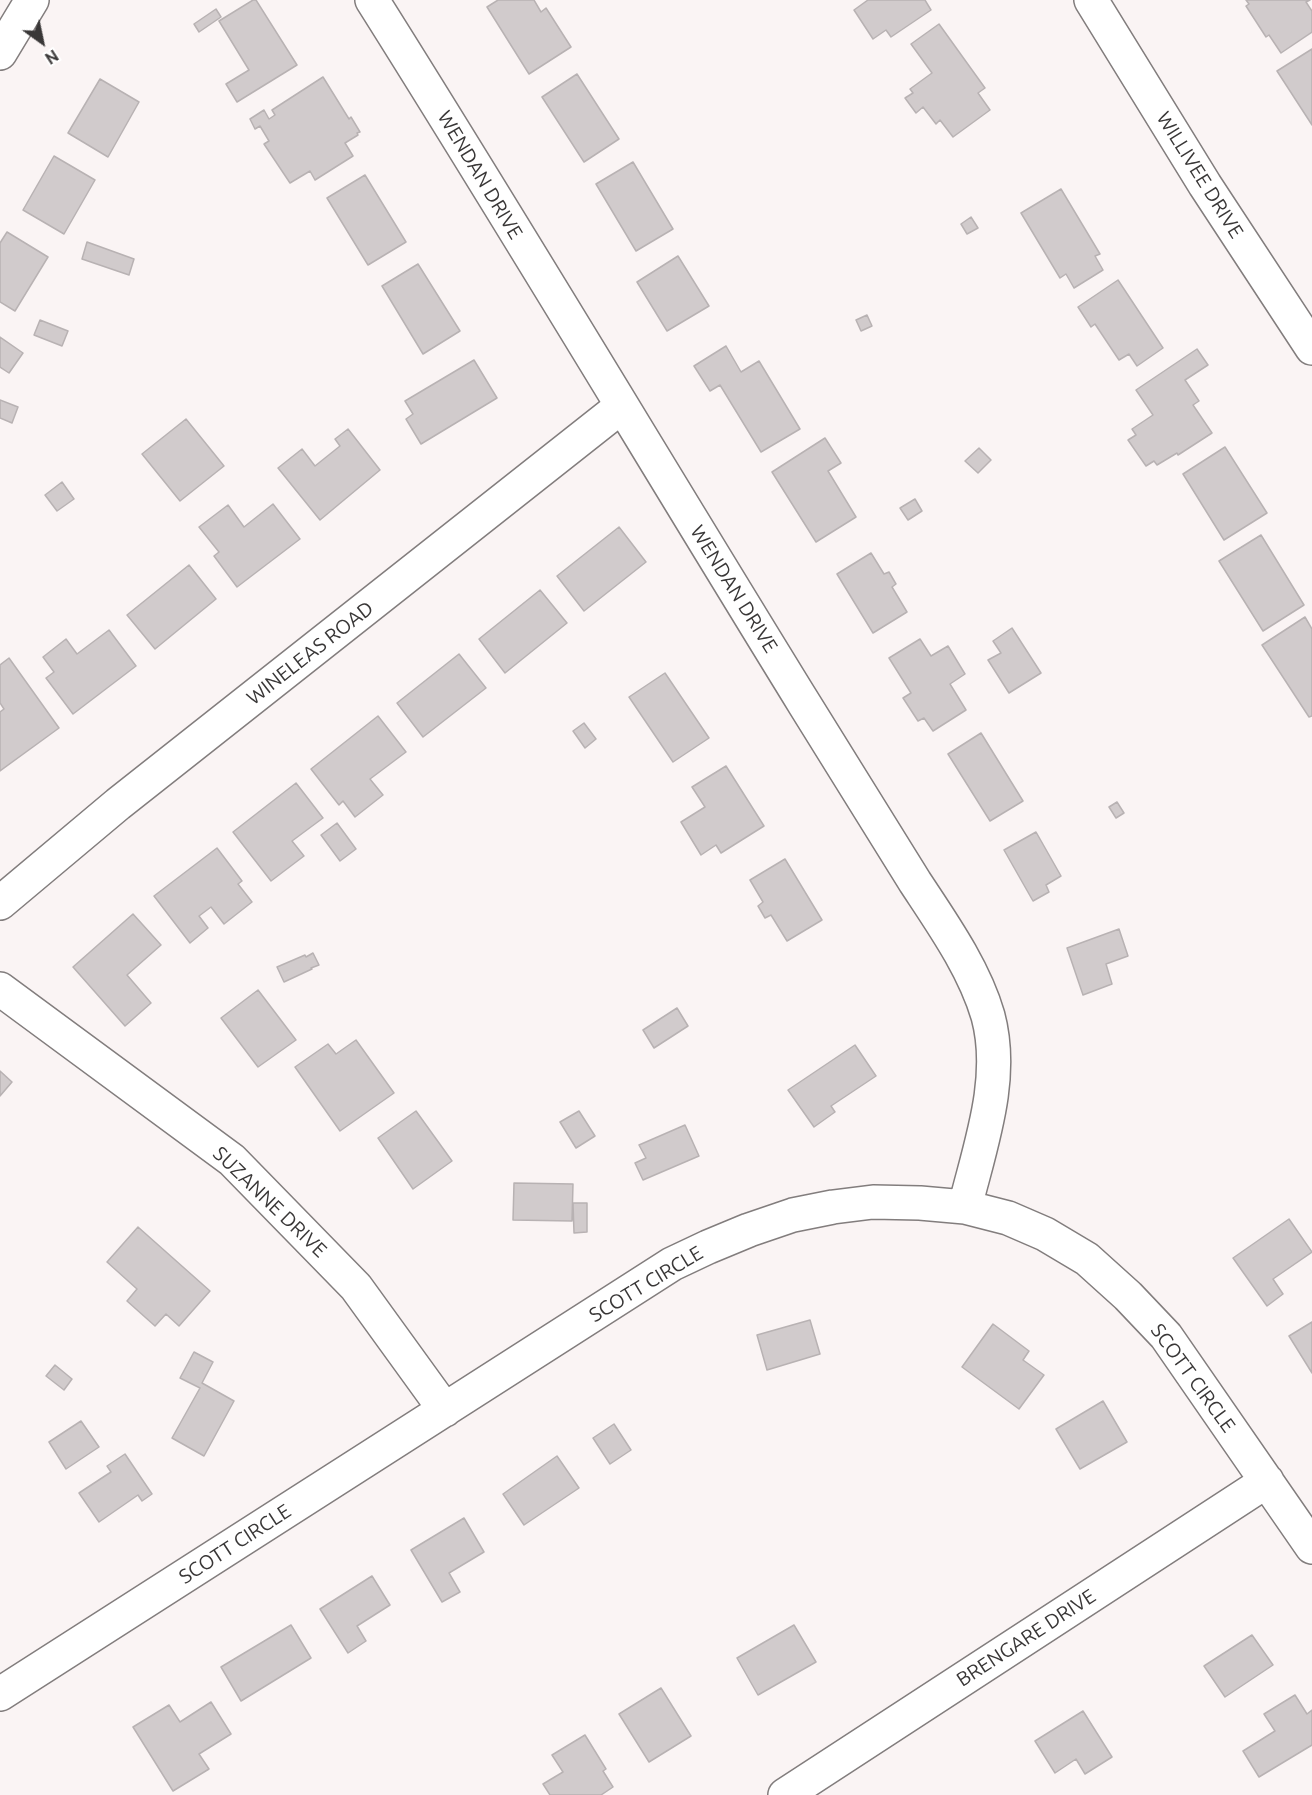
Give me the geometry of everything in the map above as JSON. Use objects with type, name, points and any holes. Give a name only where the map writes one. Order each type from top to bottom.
[{"type":"street","points":[[0,53],[32,0]]},
{"type":"street","name":"WENDAN DRIVE","points":[[372,0],[929,903],[977,987],[988,1017],[993,1072],[990,1110],[965,1207]]},
{"type":"street","name":"WILLIVEE DRIVE","points":[[1091,0],[1205,185],[1312,348]]},
{"type":"street","name":"WINELEAS ROAD","points":[[0,903],[118,804],[622,406]]},
{"type":"street","name":"SUZANNE DRIVE","points":[[0,989],[232,1160],[356,1287],[446,1410]]},
{"type":"street","name":"SCOTT CIRCLE","points":[[0,1694],[672,1264],[749,1230],[794,1215],[873,1202],[965,1207],[1008,1218],[1044,1234],[1087,1258],[1166,1336],[1312,1547]]},
{"type":"street","name":"BRENGARE DRIVE","points":[[785,1795],[1267,1481]]},
{"type":"building","points":[[256,0],[297,65],[237,102],[226,84],[249,70],[219,21]]},
{"type":"building","points":[[498,0],[534,0],[541,12],[546,8],[571,47],[529,74],[487,7]]},
{"type":"building","points":[[868,0],[925,0],[931,10],[891,37],[886,30],[873,39],[854,10]]},
{"type":"building","points":[[1246,0],[1310,0],[1306,2],[1312,11],[1312,32],[1281,53],[1269,35],[1266,37],[1246,6],[1249,4]]},
{"type":"building","points":[[216,9],[221,17],[199,32],[194,24]]},
{"type":"building","points":[[939,24],[985,88],[978,93],[990,110],[953,137],[940,120],[936,124],[923,107],[916,113],[905,98],[913,93],[910,89],[932,73],[911,44]]},
{"type":"building","points":[[1312,49],[1312,125],[1277,71]]},
{"type":"building","points":[[577,74],[619,139],[584,162],[542,97]]},
{"type":"building","points":[[323,77],[349,119],[351,117],[360,132],[345,143],[353,156],[315,180],[310,171],[290,183],[264,144],[269,141],[260,126],[255,129],[250,119],[264,110],[269,119],[275,115],[272,110]]},
{"type":"building","points":[[100,79],[139,102],[108,157],[68,133]]},
{"type":"building","points":[[54,156],[95,180],[64,234],[23,210]]},
{"type":"building","points":[[633,162],[673,229],[636,251],[596,184]]},
{"type":"building","points":[[365,175],[406,242],[368,265],[327,198]]},
{"type":"building","points":[[1061,189],[1100,254],[1095,256],[1103,270],[1074,288],[1066,274],[1060,278],[1021,213]]},
{"type":"building","points":[[971,217],[978,228],[967,234],[961,224]]},
{"type":"building","points":[[7,232],[48,257],[15,311],[0,302],[0,243]]},
{"type":"building","points":[[87,242],[134,259],[129,275],[82,259]]},
{"type":"building","points":[[678,256],[709,306],[667,331],[637,282]]},
{"type":"building","points":[[418,264],[460,331],[423,354],[382,286]]},
{"type":"building","points":[[1118,280],[1163,348],[1137,366],[1129,354],[1119,360],[1095,324],[1091,327],[1078,307]]},
{"type":"building","points":[[867,315],[872,326],[861,331],[856,320]]},
{"type":"building","points":[[40,320],[68,331],[62,346],[34,335]]},
{"type":"building","points":[[0,337],[23,353],[9,373],[0,367]]},
{"type":"building","points":[[726,346],[741,372],[759,361],[800,429],[761,452],[720,385],[710,391],[694,366]]},
{"type":"building","points":[[1197,349],[1208,365],[1185,380],[1199,401],[1193,405],[1212,433],[1178,455],[1177,453],[1157,465],[1154,461],[1146,466],[1128,440],[1136,435],[1132,429],[1153,415],[1136,390]]},
{"type":"building","points":[[474,360],[497,398],[421,444],[406,419],[413,414],[405,401]]},
{"type":"building","points":[[0,400],[18,407],[12,423],[0,418]]},
{"type":"building","points":[[186,419],[224,466],[180,501],[142,454]]},
{"type":"building","points":[[348,429],[380,470],[320,520],[278,468],[302,449],[315,466],[340,446],[335,439]]},
{"type":"building","points":[[825,438],[841,463],[828,471],[856,517],[816,542],[772,472]]},
{"type":"building","points":[[1225,447],[1267,513],[1224,540],[1183,474]]},
{"type":"building","points":[[979,448],[991,460],[978,473],[965,461]]},
{"type":"building","points":[[62,482],[74,499],[57,511],[45,495]]},
{"type":"building","points":[[915,499],[922,511],[908,520],[900,508]]},
{"type":"building","points":[[273,504],[300,539],[237,587],[214,556],[219,552],[199,527],[228,505],[244,527]]},
{"type":"building","points":[[619,527],[646,562],[584,611],[557,576]]},
{"type":"building","points":[[1261,535],[1304,605],[1263,631],[1219,561]]},
{"type":"building","points":[[871,553],[884,574],[889,572],[896,584],[892,587],[907,612],[873,633],[837,574]]},
{"type":"building","points":[[189,565],[216,599],[155,649],[127,615]]},
{"type":"building","points":[[540,590],[567,623],[505,673],[479,639]]},
{"type":"building","points":[[1305,617],[1312,629],[1312,716],[1309,717],[1262,645]]},
{"type":"building","points":[[1012,628],[1041,673],[1009,693],[988,660],[1001,653],[993,641]]},
{"type":"building","points":[[109,630],[136,666],[73,714],[46,678],[54,672],[43,657],[66,639],[77,654]]},
{"type":"building","points":[[920,639],[931,656],[948,646],[965,674],[950,684],[966,710],[933,731],[924,718],[918,721],[903,698],[911,693],[889,658]]},
{"type":"building","points":[[459,654],[486,688],[423,737],[397,703]]},
{"type":"building","points":[[9,658],[59,728],[0,771],[0,712],[4,709],[0,703],[0,665]]},
{"type":"building","points":[[665,673],[709,738],[673,762],[629,697]]},
{"type":"building","points":[[378,716],[406,752],[370,779],[383,795],[355,817],[343,801],[339,805],[311,769]]},
{"type":"building","points":[[584,723],[596,739],[585,748],[573,731]]},
{"type":"building","points":[[981,733],[1023,801],[990,821],[948,754]]},
{"type":"building","points":[[726,766],[764,826],[721,853],[716,845],[701,855],[681,822],[705,807],[692,787]]},
{"type":"building","points":[[296,783],[323,818],[292,841],[304,856],[271,881],[233,832]]},
{"type":"building","points":[[1117,802],[1124,813],[1116,818],[1109,807]]},
{"type":"building","points":[[337,823],[356,849],[340,861],[321,835]]},
{"type":"building","points":[[1036,832],[1061,876],[1046,885],[1049,892],[1033,901],[1004,850]]},
{"type":"building","points":[[217,848],[242,881],[238,884],[252,902],[224,924],[211,907],[199,916],[208,928],[190,943],[154,896]]},
{"type":"building","points":[[785,859],[822,920],[787,941],[771,915],[765,918],[758,906],[763,902],[750,880]]},
{"type":"building","points":[[133,914],[161,945],[127,975],[151,1003],[125,1026],[73,967]]},
{"type":"building","points":[[1119,929],[1128,956],[1106,964],[1112,984],[1083,995],[1067,948]]},
{"type":"building","points":[[313,953],[319,965],[284,982],[277,967]]},
{"type":"building","points":[[258,990],[296,1040],[258,1067],[221,1018]]},
{"type":"building","points":[[677,1008],[688,1026],[654,1048],[643,1030]]},
{"type":"building","points":[[356,1040],[394,1093],[340,1131],[295,1067],[328,1044],[336,1054]]},
{"type":"building","points":[[855,1045],[876,1076],[831,1106],[835,1112],[814,1127],[788,1090]]},
{"type":"building","points":[[0,1071],[12,1082],[0,1096]]},
{"type":"building","points":[[416,1111],[452,1161],[413,1189],[378,1138]]},
{"type":"building","points":[[579,1111],[595,1136],[576,1148],[560,1122]]},
{"type":"building","points":[[685,1125],[699,1156],[643,1180],[635,1163],[646,1158],[639,1145]]},
{"type":"building","points":[[514,1183],[573,1184],[572,1221],[513,1220]]},
{"type":"building","points":[[573,1203],[587,1203],[587,1232],[574,1233]]},
{"type":"building","points":[[1289,1219],[1312,1252],[1273,1279],[1283,1294],[1267,1306],[1233,1258]]},
{"type":"building","points":[[138,1227],[210,1291],[179,1326],[166,1314],[155,1326],[127,1301],[137,1289],[107,1262]]},
{"type":"building","points":[[810,1320],[820,1354],[767,1370],[757,1335]]},
{"type":"building","points":[[1312,1322],[1312,1373],[1289,1336]]},
{"type":"building","points":[[993,1324],[1029,1351],[1023,1360],[1044,1375],[1019,1409],[962,1367]]},
{"type":"building","points":[[194,1352],[213,1362],[202,1383],[234,1401],[204,1456],[172,1438],[200,1388],[180,1378]]},
{"type":"building","points":[[55,1365],[72,1379],[64,1390],[46,1376]]},
{"type":"building","points":[[1103,1401],[1127,1442],[1080,1469],[1056,1429]]},
{"type":"building","points":[[81,1421],[99,1447],[66,1469],[49,1442]]},
{"type":"building","points":[[614,1424],[631,1450],[610,1464],[593,1438]]},
{"type":"building","points":[[125,1454],[152,1494],[142,1501],[138,1495],[99,1522],[79,1493],[111,1472],[107,1466]]},
{"type":"building","points":[[557,1456],[579,1488],[524,1525],[503,1494]]},
{"type":"building","points":[[464,1518],[484,1552],[449,1573],[460,1592],[442,1602],[411,1550]]},
{"type":"building","points":[[372,1576],[390,1605],[357,1626],[366,1641],[348,1653],[320,1609]]},
{"type":"building","points":[[291,1625],[311,1658],[241,1701],[221,1667]]},
{"type":"building","points":[[794,1625],[816,1662],[758,1695],[737,1658]]},
{"type":"building","points":[[1252,1635],[1273,1665],[1225,1697],[1204,1666]]},
{"type":"building","points":[[661,1688],[691,1736],[649,1762],[619,1714]]},
{"type":"building","points":[[1295,1695],[1307,1714],[1312,1710],[1312,1745],[1259,1777],[1243,1751],[1275,1731],[1264,1714]]},
{"type":"building","points":[[211,1702],[231,1734],[199,1754],[209,1769],[173,1791],[133,1727],[169,1705],[180,1722]]},
{"type":"building","points":[[1083,1711],[1112,1757],[1085,1774],[1076,1759],[1055,1773],[1035,1741]]},
{"type":"building","points":[[585,1735],[606,1769],[603,1771],[613,1787],[601,1795],[550,1795],[543,1784],[563,1772],[552,1755]]}]
